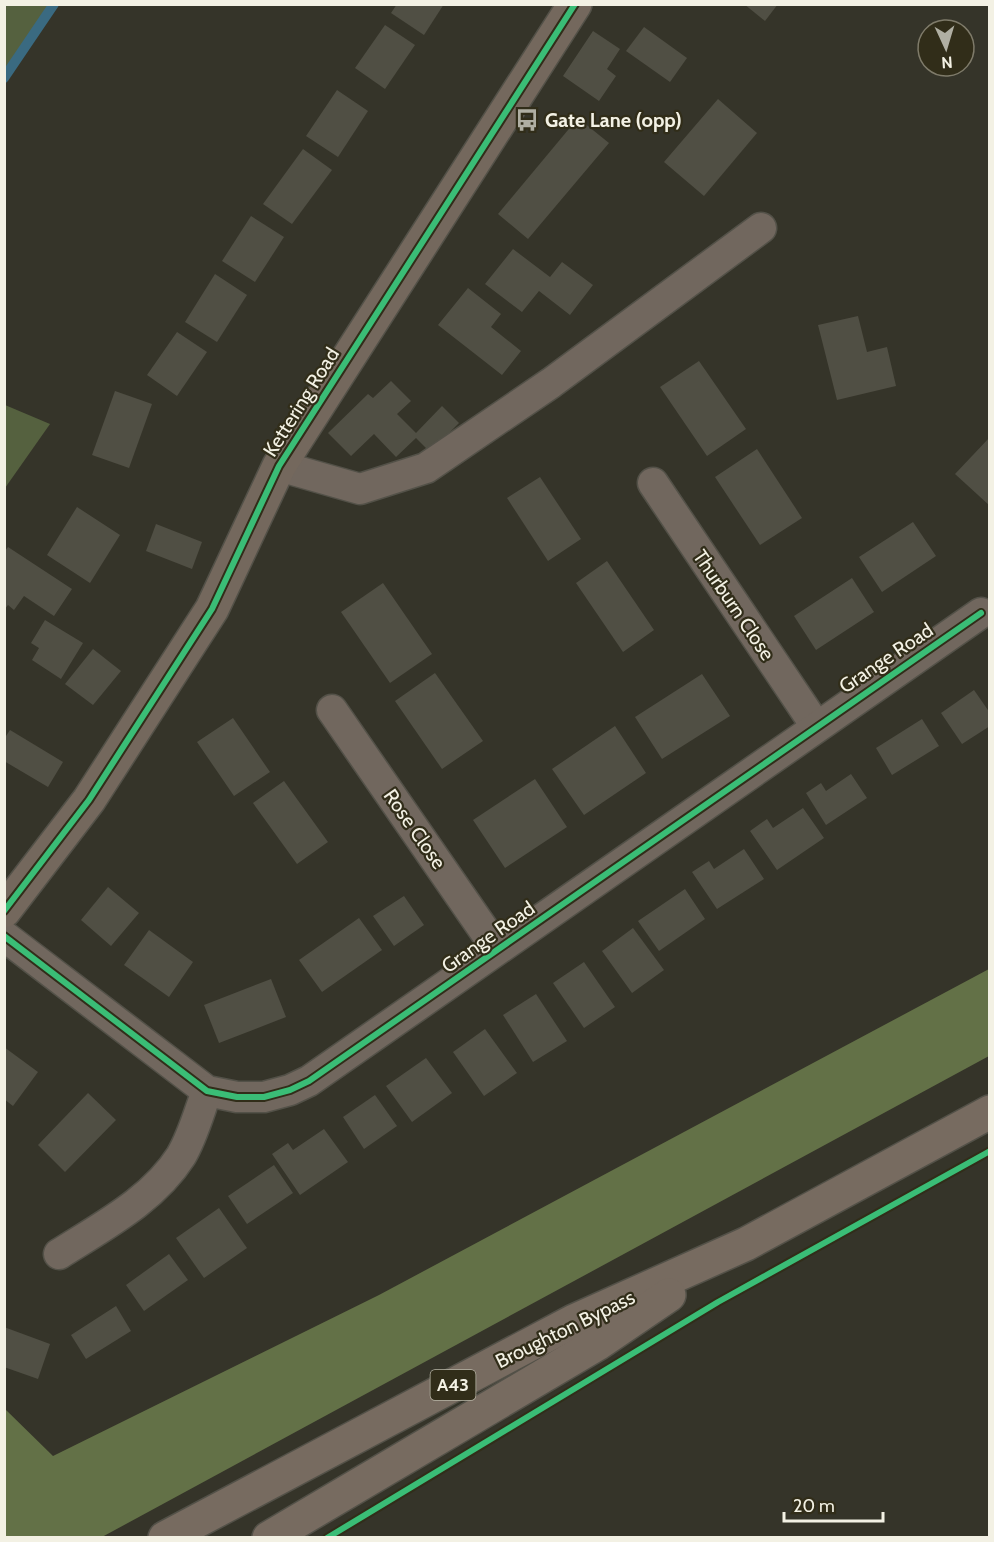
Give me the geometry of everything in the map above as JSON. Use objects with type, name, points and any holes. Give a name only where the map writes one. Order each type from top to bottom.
[{"type":"highway","name":"Broughton Bypass","points":[[165,1538],[574,1321],[746,1244],[990,1112]]},
{"type":"highway","name":"Broughton Bypass","points":[[269,1538],[597,1344],[746,1244]]},
{"type":"street","name":"Kettering Road","points":[[4,911],[89,801],[212,609],[279,466],[575,4]]},
{"type":"street","points":[[279,466],[360,489],[426,468],[551,383],[761,228]]},
{"type":"street","name":"Thurburn Close","points":[[653,483],[816,726]]},
{"type":"street","name":"Grange Road","points":[[4,936],[207,1091],[237,1097],[264,1097],[290,1090],[340,1061],[816,726],[981,613]]},
{"type":"street","name":"Rose Close","points":[[332,710],[498,949]]},
{"type":"street","points":[[59,1254],[143,1198],[165,1178],[182,1155],[207,1091]]},
{"type":"green space","points":[[4,5],[54,5],[5,78]]},
{"type":"green space","points":[[5,405],[50,424],[5,488]]},
{"type":"green space","points":[[989,969],[989,1056],[102,1537],[5,1537],[5,1409],[53,1456],[379,1295]]},
{"type":"building","points":[[397,4],[444,4],[424,35],[391,13]]},
{"type":"building","points":[[744,4],[778,4],[765,21]]},
{"type":"building","points":[[385,25],[415,45],[385,89],[355,68]]},
{"type":"building","points":[[644,27],[687,58],[670,82],[626,51]]},
{"type":"building","points":[[593,31],[620,49],[607,69],[616,76],[599,101],[563,76]]},
{"type":"building","points":[[337,90],[368,111],[338,157],[306,136]]},
{"type":"building","points":[[718,99],[757,133],[704,196],[664,162]]},
{"type":"building","points":[[578,118],[609,143],[528,239],[498,214]]},
{"type":"building","points":[[303,149],[332,170],[292,224],[263,204]]},
{"type":"building","points":[[251,216],[284,237],[255,282],[222,261]]},
{"type":"building","points":[[513,249],[550,277],[562,262],[593,285],[570,315],[539,291],[522,312],[485,284]]},
{"type":"building","points":[[215,274],[247,295],[217,342],[185,322]]},
{"type":"building","points":[[468,288],[501,314],[491,327],[521,351],[502,375],[438,325]]},
{"type":"building","points":[[858,316],[867,352],[887,347],[896,386],[837,400],[818,325]]},
{"type":"building","points":[[177,332],[207,352],[177,396],[147,375]]},
{"type":"building","points":[[699,361],[746,429],[707,456],[660,387]]},
{"type":"building","points":[[391,381],[411,401],[397,414],[416,433],[442,406],[459,423],[430,452],[416,438],[396,457],[374,434],[351,456],[328,433],[368,394],[373,398]]},
{"type":"building","points":[[115,391],[152,404],[129,468],[92,455]]},
{"type":"building","points":[[990,437],[990,506],[955,474]]},
{"type":"building","points":[[757,449],[802,518],[760,545],[715,477]]},
{"type":"building","points":[[540,477],[581,539],[548,561],[507,498]]},
{"type":"building","points":[[77,507],[120,535],[90,583],[47,555]]},
{"type":"building","points":[[913,522],[936,556],[882,592],[859,557]]},
{"type":"building","points":[[156,524],[202,542],[192,569],[146,551]]},
{"type":"building","points":[[8,547],[72,589],[54,616],[24,596],[14,610],[8,605],[4,610],[4,552]]},
{"type":"building","points":[[607,561],[654,630],[623,652],[576,583]]},
{"type":"building","points":[[852,578],[874,612],[816,650],[794,616]]},
{"type":"building","points":[[383,583],[432,654],[390,683],[341,612]]},
{"type":"building","points":[[45,620],[83,643],[61,679],[32,660],[39,648],[31,643]]},
{"type":"building","points":[[93,649],[121,671],[93,705],[65,684]]},
{"type":"building","points":[[435,673],[483,741],[442,769],[395,701]]},
{"type":"building","points":[[702,674],[730,716],[662,759],[635,717]]},
{"type":"building","points":[[974,690],[990,713],[990,726],[962,744],[941,713]]},
{"type":"building","points":[[233,718],[270,772],[234,796],[197,742]]},
{"type":"building","points":[[922,719],[939,746],[892,775],[876,748]]},
{"type":"building","points":[[615,726],[646,773],[584,815],[552,769]]},
{"type":"building","points":[[10,730],[63,762],[48,787],[4,761],[4,739]]},
{"type":"building","points":[[851,774],[867,798],[826,825],[806,793],[821,783],[826,791]]},
{"type":"building","points":[[535,779],[567,827],[505,868],[473,820]]},
{"type":"building","points":[[284,781],[328,842],[297,864],[253,803]]},
{"type":"building","points":[[803,808],[824,838],[777,870],[750,831],[767,819],[773,828]]},
{"type":"building","points":[[744,849],[764,879],[717,909],[692,872],[709,861],[714,869]]},
{"type":"building","points":[[108,887],[139,913],[111,946],[81,920]]},
{"type":"building","points":[[685,889],[705,919],[659,951],[638,921]]},
{"type":"building","points":[[404,896],[424,925],[394,946],[373,916]]},
{"type":"building","points":[[359,918],[382,950],[322,992],[299,960]]},
{"type":"building","points":[[633,928],[664,970],[632,993],[602,951]]},
{"type":"building","points":[[149,930],[193,962],[169,997],[124,965]]},
{"type":"building","points":[[584,962],[615,1007],[584,1028],[553,983]]},
{"type":"building","points":[[271,979],[286,1017],[219,1043],[204,1005]]},
{"type":"building","points":[[536,994],[567,1041],[533,1062],[503,1015]]},
{"type":"building","points":[[485,1029],[517,1073],[484,1096],[453,1052]]},
{"type":"building","points":[[4,1047],[38,1072],[13,1106],[4,1099]]},
{"type":"building","points":[[426,1058],[452,1093],[412,1122],[386,1086]]},
{"type":"building","points":[[88,1093],[116,1120],[65,1172],[38,1145]]},
{"type":"building","points":[[375,1095],[397,1126],[364,1149],[343,1117]]},
{"type":"building","points":[[324,1129],[348,1162],[300,1195],[272,1154],[288,1143],[293,1150]]},
{"type":"building","points":[[274,1165],[293,1193],[247,1224],[228,1196]]},
{"type":"building","points":[[219,1208],[247,1248],[204,1278],[176,1238]]},
{"type":"building","points":[[169,1254],[188,1280],[144,1311],[126,1285]]},
{"type":"building","points":[[116,1306],[131,1331],[86,1359],[71,1335]]},
{"type":"building","points":[[4,1327],[50,1344],[38,1379],[4,1367]]},
{"type":"waterway","points":[[4,78],[54,4]]},
{"type":"cycle path","points":[[4,911],[89,800],[212,609],[279,466],[575,4]]},
{"type":"cycle path","points":[[4,936],[207,1091],[237,1097],[264,1097],[290,1090],[309,1081],[981,613]]},
{"type":"cycle path","points":[[327,1538],[718,1302],[990,1151]]},
{"type":"place","name":"Gate Lane (opp)","points":[[527,120]]}]
